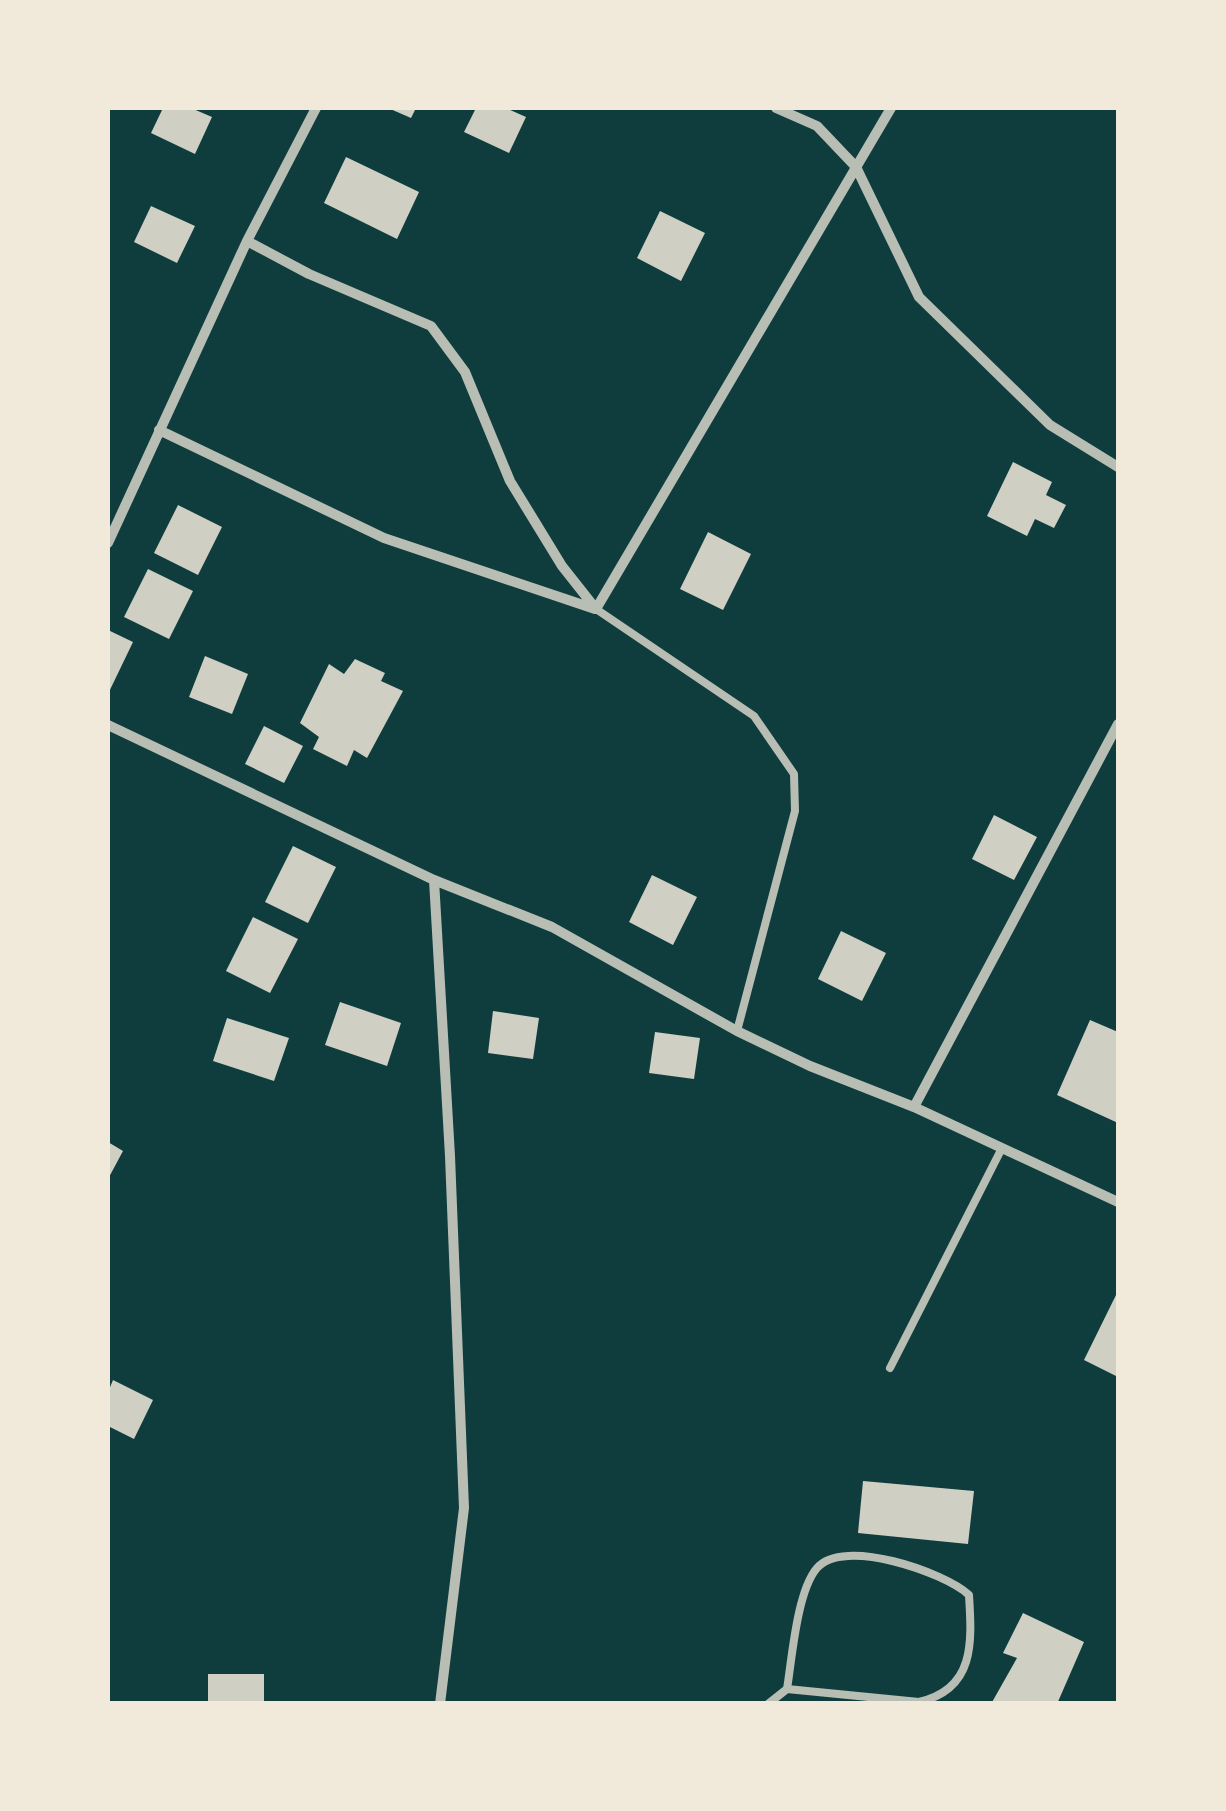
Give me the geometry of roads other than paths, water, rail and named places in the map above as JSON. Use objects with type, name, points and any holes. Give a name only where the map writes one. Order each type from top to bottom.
[{"type":"street","points":[[108,542],[247,240],[316,108]]},
{"type":"street","points":[[776,108],[817,126],[856,167],[919,297],[1050,425],[1118,467]]},
{"type":"street","points":[[596,610],[891,108]]},
{"type":"street","points":[[247,240],[310,274],[431,326],[465,372],[510,481],[562,566],[596,610]]},
{"type":"street","points":[[160,430],[384,538],[596,610]]},
{"type":"street","points":[[108,724],[434,880],[552,927],[738,1031],[810,1066],[914,1106],[1118,1202]]},
{"type":"street","points":[[914,1106],[1118,724]]},
{"type":"street","points":[[434,880],[464,1508],[440,1704]]},
{"type":"lane","points":[[596,610],[754,716],[794,774],[795,811],[738,1031]]},
{"type":"lane","points":[[890,1368],[1002,1148]]},
{"type":"lane","points":[[768,1704],[786,1689],[806,1589],[818,1566],[835,1557],[884,1558],[958,1584],[970,1595],[968,1660],[958,1682],[938,1698],[919,1702],[786,1689]]}]
